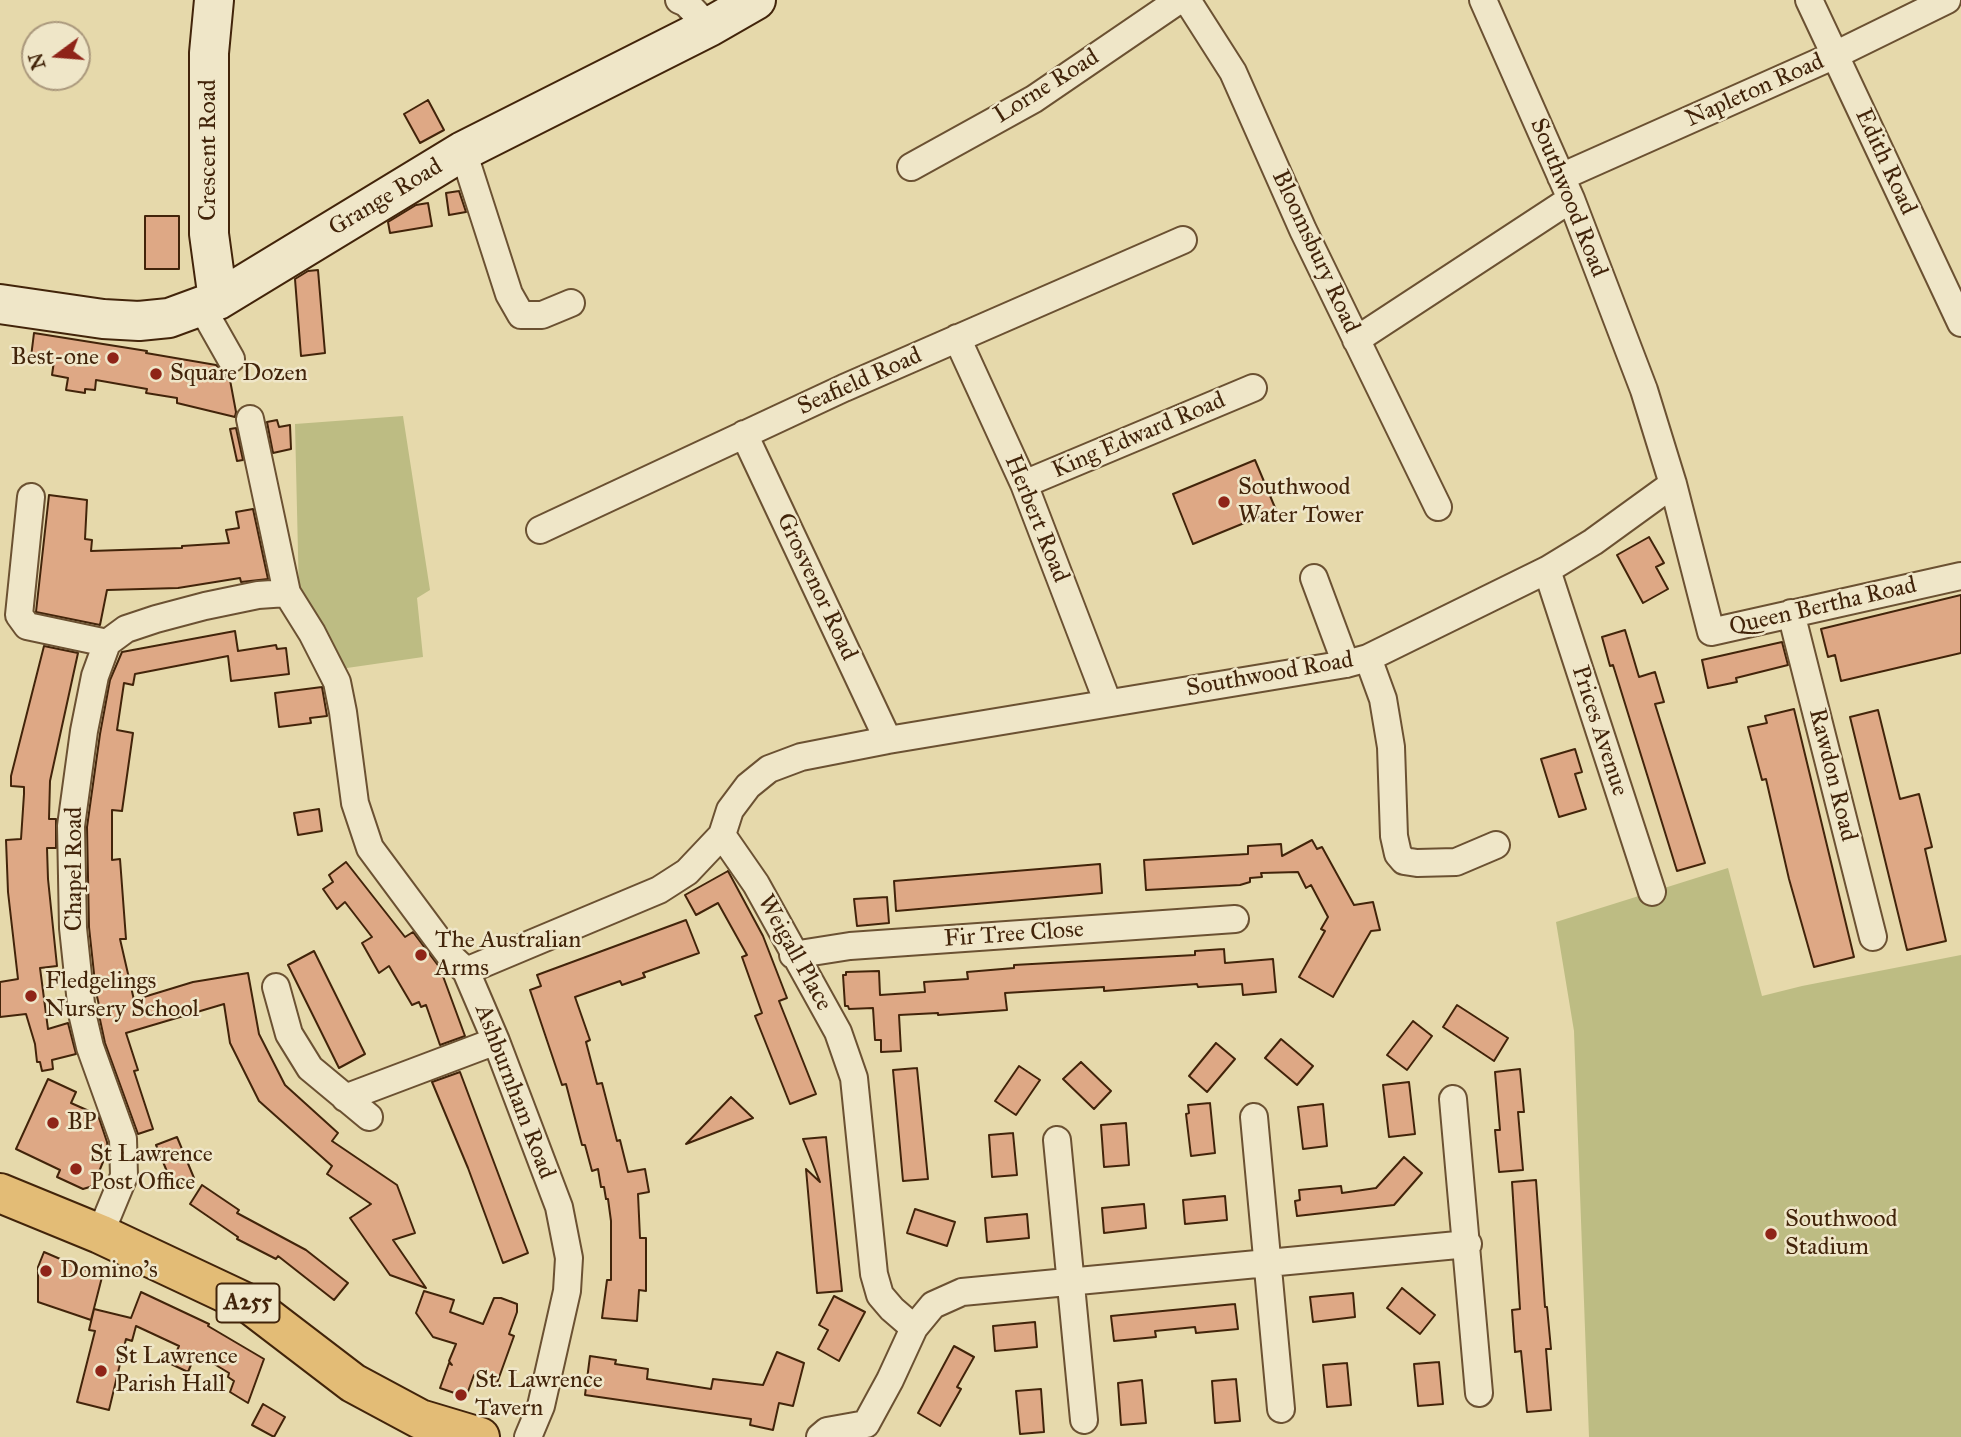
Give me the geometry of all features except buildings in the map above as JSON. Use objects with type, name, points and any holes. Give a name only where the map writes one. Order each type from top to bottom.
[{"type":"main road","name":"A255","points":[[0,1193],[100,1234],[251,1305],[314,1355],[362,1388],[420,1419],[480,1437]]},
{"type":"street","name":"Crescent Road","points":[[210,303],[209,53],[214,0]]},
{"type":"street","points":[[679,0],[686,3],[709,27]]},
{"type":"street","name":"Grange Road","points":[[0,304],[103,319],[139,321],[169,318],[210,303],[463,151],[709,27],[756,0]]},
{"type":"street","name":"Southwood Road","points":[[466,971],[659,890],[687,872],[722,835],[730,810],[748,786],[769,769],[802,757],[888,740],[1357,661],[1547,570],[1593,542],[1673,484],[1644,390],[1566,188],[1483,0]]},
{"type":"street","name":"Edith Road","points":[[1809,0],[1961,323]]},
{"type":"street","name":"Napleton Road","points":[[1356,340],[1566,188],[1948,0]]},
{"type":"street","name":"Lorne Road","points":[[911,167],[1034,99],[1176,1]]},
{"type":"street","name":"Bloomsbury Road","points":[[1176,1],[1233,72],[1303,230],[1438,507]]},
{"type":"street","points":[[463,151],[509,294],[521,315],[542,315],[571,303]]},
{"type":"street","name":"Seafield Road","points":[[540,530],[744,434],[1183,240]]},
{"type":"street","points":[[210,303],[232,359]]},
{"type":"street","name":"Herbert Road","points":[[957,338],[1024,484],[1108,703]]},
{"type":"street","name":"King Edward Road","points":[[1024,484],[1253,388]]},
{"type":"street","name":"Ashburnham Road","points":[[250,419],[287,593],[312,633],[337,682],[355,803],[370,848],[452,957],[466,971],[496,1041],[558,1207],[569,1258],[567,1291],[541,1406],[528,1437]]},
{"type":"street","name":"Grosvenor Road","points":[[744,434],[888,740]]},
{"type":"street","name":"Queen Bertha Road","points":[[1673,484],[1711,632],[1961,576]]},
{"type":"street","points":[[31,497],[19,615],[27,626],[107,643],[126,629],[156,619],[258,595],[287,593]]},
{"type":"street","name":"Prices Avenue","points":[[1547,570],[1652,892]]},
{"type":"street","points":[[1314,578],[1357,661],[1384,699],[1391,747],[1394,836],[1398,854],[1405,861]]},
{"type":"street","name":"Rawdon Road","points":[[1791,613],[1873,937]]},
{"type":"street","name":"Chapel Road","points":[[100,1234],[124,1176],[123,1139],[90,1047],[82,1013],[73,928],[71,826],[84,731],[95,676],[107,643]]},
{"type":"street","name":"Weigall Place","points":[[722,835],[756,884],[838,1032],[854,1078],[874,1274],[880,1295],[914,1328]]},
{"type":"street","points":[[1377,862],[1456,862],[1496,845]]},
{"type":"street","name":"Fir Tree Close","points":[[793,955],[850,946],[1235,919]]},
{"type":"street","points":[[276,987],[289,1034],[310,1068],[369,1117]]},
{"type":"street","points":[[345,1098],[496,1041]]},
{"type":"street","points":[[1453,1100],[1468,1244],[1479,1393]]},
{"type":"street","points":[[1254,1117],[1281,1409]]},
{"type":"street","points":[[1056,1139],[1084,1420]]},
{"type":"street","points":[[820,1437],[827,1431],[869,1430],[914,1328],[933,1305],[962,1292],[1468,1244]]},
{"type":"shaded area","points":[[403,416],[430,590],[417,598],[423,657],[340,669],[299,596],[295,424]]},
{"type":"shaded area","name":"Southwood Stadium","points":[[1728,868],[1762,996],[1961,955],[1961,1437],[1589,1437],[1574,1031],[1556,922]]},
{"type":"place","name":"Best-one","points":[[113,358]]},
{"type":"place","name":"Square Dozen","points":[[156,374]]},
{"type":"place","name":"Southwood Water Tower","points":[[1224,502]]},
{"type":"place","name":"The Australian Arms","points":[[421,955]]},
{"type":"place","name":"Fledgelings Nursery School","points":[[31,996]]},
{"type":"place","name":"BP","points":[[53,1123]]},
{"type":"place","name":"St Lawrence Post Office","points":[[76,1169]]},
{"type":"place","name":"Southwood Stadium","points":[[1771,1234]]},
{"type":"place","name":"Domino's","points":[[46,1271]]},
{"type":"place","name":"St Lawrence Parish Hall","points":[[101,1371]]},
{"type":"place","name":"St. Lawrence Tavern","points":[[461,1395]]}]
